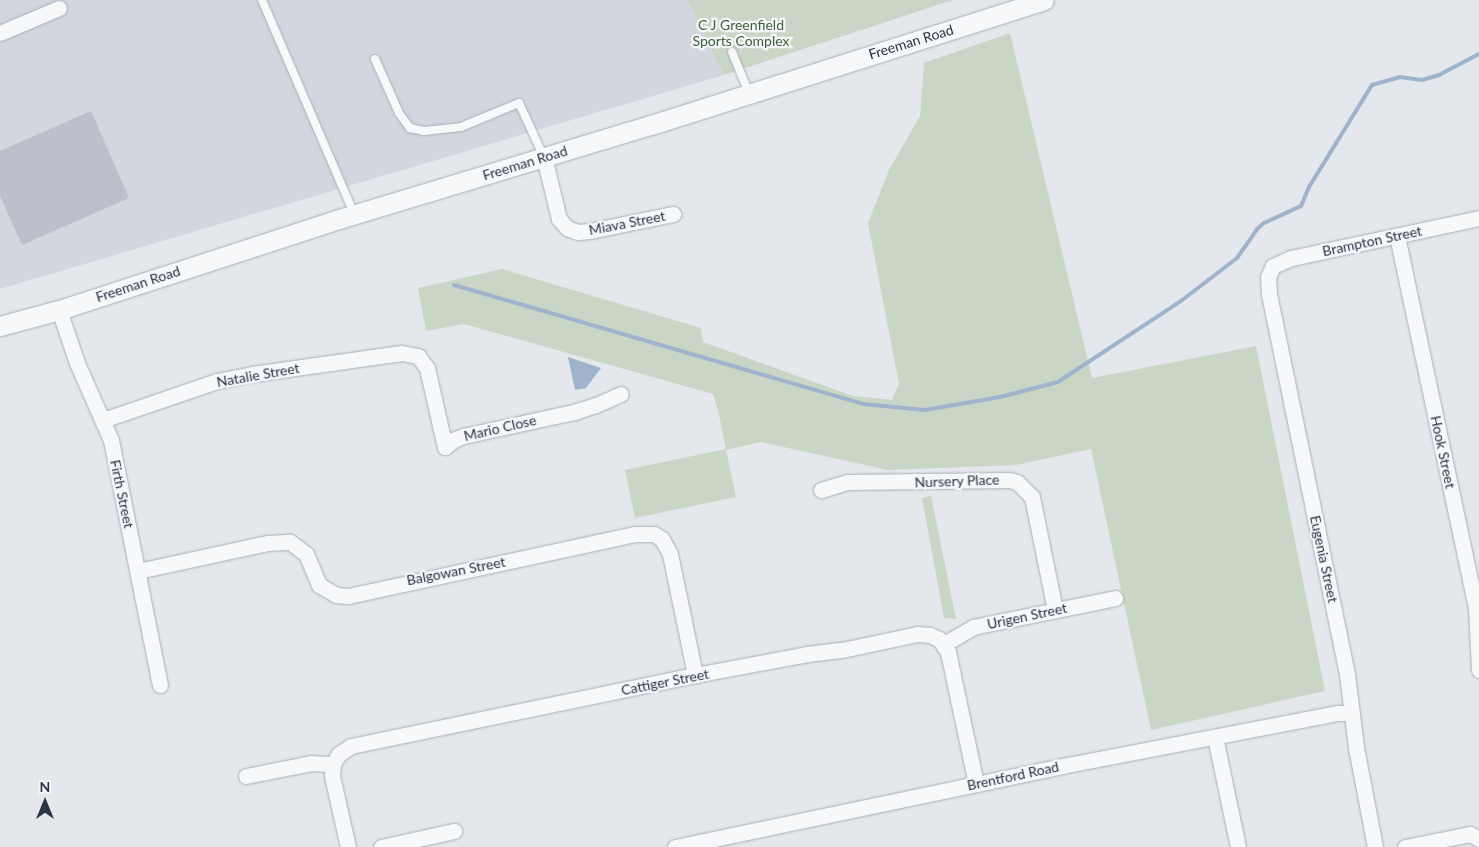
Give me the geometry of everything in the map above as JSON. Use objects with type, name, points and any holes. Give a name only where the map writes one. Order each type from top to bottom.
[{"type":"street","name":"Freeman Road","points":[[2,327],[354,214],[544,157],[1044,0]]},
{"type":"street","points":[[0,33],[59,8]]},
{"type":"street","name":"Miava Street","points":[[544,157],[557,212],[567,228],[578,232],[590,231],[673,214]]},
{"type":"street","name":"Brampton Street","points":[[1270,272],[1282,261],[1292,258],[1479,218]]},
{"type":"street","name":"Hook Street","points":[[1397,236],[1476,608],[1479,670]]},
{"type":"street","name":"Eugenia Street","points":[[1270,272],[1269,294],[1347,674],[1356,747],[1375,847]]},
{"type":"street","name":"Firth Street","points":[[59,310],[77,362],[111,440],[160,685]]},
{"type":"street","name":"Natalie Street","points":[[103,420],[217,381],[252,374],[402,353],[418,356]]},
{"type":"street","name":"Mario Close","points":[[418,356],[427,368],[445,448],[453,440],[462,436],[574,412],[621,394]]},
{"type":"street","name":"Nursery Place","points":[[821,490],[847,482],[1009,480],[1017,482],[1032,497],[1055,610]]},
{"type":"street","name":"Balgowan Street","points":[[138,571],[268,543],[290,542],[306,554],[319,586],[336,595],[348,596],[372,588],[476,569],[635,534],[654,534],[662,539],[670,554],[695,675]]},
{"type":"street","name":"Urigen Street","points":[[944,644],[973,627],[1115,598]]},
{"type":"street","name":"Cattiger Street","points":[[333,764],[339,754],[351,746],[695,675],[807,654],[842,650],[918,634],[930,635],[944,644]]},
{"type":"street","points":[[944,644],[952,666],[976,784]]},
{"type":"street","name":"Brentford Road","points":[[675,847],[976,784],[1338,713],[1352,713]]},
{"type":"street","points":[[1215,737],[1238,847]]},
{"type":"street","points":[[246,776],[310,763],[333,764],[332,776],[348,847]]},
{"type":"street","points":[[381,847],[454,831]]},
{"type":"street","points":[[1405,847],[1470,834],[1479,839]]},
{"type":"lane","points":[[262,0],[354,214]]},
{"type":"lane","points":[[732,52],[749,93]]},
{"type":"lane","points":[[375,58],[399,113],[410,128],[424,131],[461,127],[519,103],[544,157]]},
{"type":"shaded area","points":[[0,0],[687,0],[724,75],[0,289]]},
{"type":"green space","name":"C J Greenfield Sports Complex","points":[[687,0],[953,0],[724,75]]},
{"type":"green space","points":[[1010,33],[1092,378],[1256,346],[1325,691],[1151,730],[1091,449],[1016,465],[888,470],[761,442],[726,450],[736,497],[635,518],[625,470],[726,449],[713,394],[464,324],[426,331],[418,288],[502,269],[701,328],[703,342],[853,396],[892,400],[899,384],[868,223],[889,170],[920,116],[924,63]]},
{"type":"green space","points":[[931,496],[956,619],[944,618],[922,498]]},
{"type":"water","points":[[568,357],[601,368],[586,388],[575,390]]},
{"type":"building","points":[[91,111],[129,198],[22,245],[0,196],[0,151]]},
{"type":"waterway","points":[[454,285],[863,404],[925,410],[1000,397],[1058,382],[1181,301],[1237,258],[1257,229],[1264,223],[1301,206],[1309,187],[1372,85],[1400,77],[1422,80],[1439,75],[1479,54]]}]
